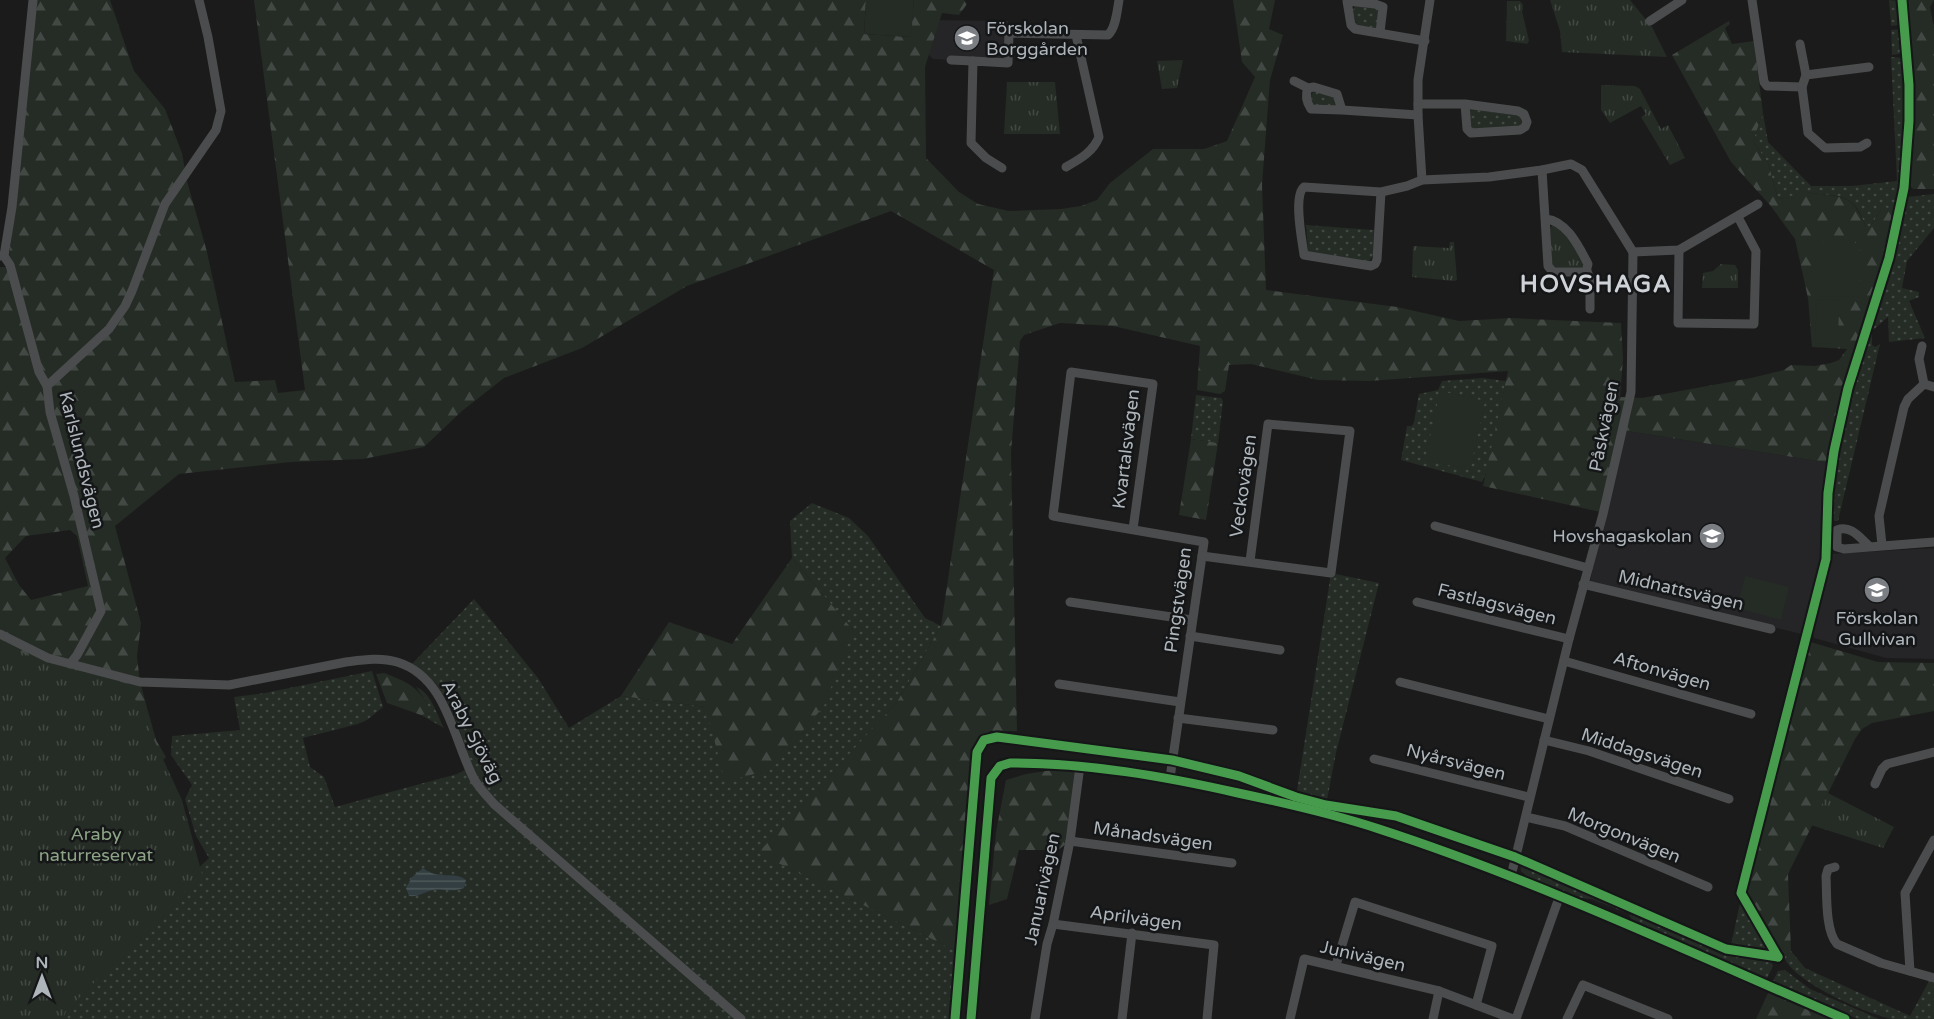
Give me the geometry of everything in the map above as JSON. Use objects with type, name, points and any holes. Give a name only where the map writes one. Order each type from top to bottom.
[{"type":"street","points":[[33,0],[13,195],[2,256],[10,265],[39,372],[47,386]]},
{"type":"street","name":"Karlslundsvägen","points":[[70,664],[101,611],[74,496],[50,412],[47,386],[109,329],[125,306],[165,204],[216,130],[221,111],[199,0]]},
{"type":"street","points":[[951,60],[1008,63],[1009,33],[1110,34],[1119,0]]},
{"type":"street","points":[[1340,0],[1383,7],[1380,32]]},
{"type":"street","points":[[1422,180],[1418,80],[1430,0]]},
{"type":"street","points":[[1650,21],[1680,0]]},
{"type":"street","points":[[1752,0],[1764,82],[1767,86],[1772,87],[1802,87]]},
{"type":"street","points":[[1347,1],[1353,27],[1425,41]]},
{"type":"street","points":[[1066,167],[1082,158],[1096,145],[1099,136],[1076,35]]},
{"type":"street","points":[[1800,44],[1806,75],[1802,87],[1808,133],[1826,148],[1860,147],[1867,143]]},
{"type":"street","points":[[973,61],[971,143],[986,158],[1002,168]]},
{"type":"street","points":[[1806,75],[1869,67]]},
{"type":"street","points":[[1294,81],[1308,88],[1314,87],[1337,94],[1342,110]]},
{"type":"street","points":[[1308,88],[1306,92],[1311,109],[1418,115]]},
{"type":"street","points":[[1418,104],[1465,104],[1518,111],[1524,114],[1527,122],[1520,130],[1471,133],[1467,129],[1465,104]]},
{"type":"street","points":[[1381,192],[1375,264],[1371,266],[1304,255],[1299,195],[1302,188],[1307,187],[1381,192],[1422,180],[1470,179],[1571,164],[1581,170],[1633,252],[1679,250],[1758,204]]},
{"type":"street","points":[[1542,170],[1550,269],[1556,272],[1587,271]]},
{"type":"street","points":[[1679,250],[1678,323],[1754,324],[1756,251],[1738,217]]},
{"type":"street","points":[[1546,219],[1566,228],[1588,264],[1590,309]]},
{"type":"street","name":"Påskvägen","points":[[1511,876],[1569,639],[1603,514],[1630,392],[1633,252]]},
{"type":"street","points":[[1922,346],[1919,359],[1924,384]]},
{"type":"street","name":"Kvartalsvägen","points":[[1053,516],[1071,372],[1153,384],[1133,529]]},
{"type":"street","points":[[1924,384],[1934,387]]},
{"type":"street","points":[[1882,545],[1879,516],[1904,407],[1908,399],[1924,384]]},
{"type":"street","name":"Veckovägen","points":[[1268,424],[1350,431],[1331,573],[1250,561],[1268,424]]},
{"type":"street","name":"Pingstvägen","points":[[1053,516],[1204,542],[1170,778]]},
{"type":"street","points":[[1435,526],[1588,568]]},
{"type":"street","points":[[1869,546],[1934,542]]},
{"type":"street","points":[[1202,556],[1250,561]]},
{"type":"street","name":"Midnattsvägen","points":[[1583,584],[1771,629]]},
{"type":"street","points":[[1070,602],[1192,620]]},
{"type":"street","name":"Fastlagsvägen","points":[[1417,602],[1569,639]]},
{"type":"street","name":"Araby Sjöväg","points":[[0,634],[32,651],[131,681],[216,685],[255,681],[365,660],[397,662],[415,671],[425,678],[437,694],[476,782],[494,804],[741,1019]]},
{"type":"street","points":[[1190,636],[1280,650]]},
{"type":"street","name":"Aftonvägen","points":[[1564,661],[1751,714]]},
{"type":"street","points":[[1400,682],[1549,719]]},
{"type":"street","points":[[1059,684],[1180,702]]},
{"type":"street","points":[[1178,718],[1273,730]]},
{"type":"street","name":"Middagsvägen","points":[[1544,740],[1589,751],[1729,799]]},
{"type":"street","points":[[1875,784],[1887,764],[1934,752]]},
{"type":"street","name":"Nyårsvägen","points":[[1374,759],[1529,797]]},
{"type":"street","points":[[971,1019],[990,786],[995,771],[1000,766],[1010,764],[1080,765],[1170,778],[1377,828],[1560,895],[1845,1019]]},
{"type":"street","name":"Januarivägen","points":[[1035,1019],[1047,944],[1070,841],[1080,765]]},
{"type":"street","name":"Morgonvägen","points":[[1526,817],[1564,826],[1708,887]]},
{"type":"street","points":[[1910,971],[1905,893],[1934,840]]},
{"type":"street","name":"Månadsvägen","points":[[1070,841],[1232,863]]},
{"type":"street","points":[[1835,867],[1828,869],[1826,876],[1830,932],[1833,940],[1837,944],[1881,963],[1934,978]]},
{"type":"street","points":[[1515,1019],[1560,895]]},
{"type":"street","points":[[1336,965],[1354,902],[1492,946],[1476,1005]]},
{"type":"street","name":"Aprilvägen","points":[[1053,924],[1214,945],[1207,1019]]},
{"type":"street","points":[[1122,1019],[1132,933]]},
{"type":"street","name":"Junivägen","points":[[1290,1019],[1304,959],[1439,992],[1515,1019]]},
{"type":"street","points":[[1567,1019],[1583,985],[1668,1019]]},
{"type":"street","points":[[1433,1019],[1439,992]]},
{"type":"shaded area","name":"Förskolan Borggården","points":[[928,20],[1008,21],[1008,63],[933,59],[927,53]]},
{"type":"shaded area","name":"Hovshagaskolan","points":[[1627,431],[1830,463],[1823,560],[1806,628],[1801,634],[1590,582],[1605,513]]},
{"type":"shaded area","name":"Förskolan Gullvivan","points":[[1934,548],[1934,659],[1886,658],[1814,638],[1811,628],[1830,554]]},
{"type":"shaded area","points":[[423,868],[435,874],[461,877],[466,880],[464,888],[433,890],[409,896],[406,888],[412,877]]},
{"type":"green space","points":[[37,0],[110,0],[134,71],[165,109],[182,153],[187,181],[207,252],[235,382],[275,380],[278,393],[305,390],[254,0],[866,0],[864,34],[910,37],[914,0],[964,0],[967,4],[959,15],[942,13],[925,67],[926,158],[959,192],[978,204],[1009,211],[1081,206],[1097,200],[1110,183],[1153,149],[1204,149],[1227,141],[1255,77],[1242,62],[1233,0],[1275,0],[1269,29],[1283,35],[1270,80],[1262,185],[1266,290],[1397,307],[1459,321],[1510,318],[1621,323],[1623,359],[1620,397],[1642,398],[1751,378],[1784,370],[1791,365],[1815,366],[1831,363],[1839,360],[1847,349],[1812,347],[1808,298],[1795,239],[1770,205],[1731,162],[1672,55],[1729,21],[1730,24],[1725,28],[1732,44],[1754,41],[1763,113],[1753,141],[1768,163],[1778,199],[1805,192],[1844,198],[1858,210],[1866,227],[1870,227],[1881,210],[1886,207],[1892,211],[1892,233],[1884,277],[1846,395],[1830,463],[1627,431],[1605,513],[1483,486],[1508,371],[1369,381],[1318,380],[1251,364],[1229,365],[1225,391],[1220,394],[1197,390],[1200,346],[1113,326],[1060,323],[1024,335],[1020,341],[1011,453],[1017,731],[990,731],[978,742],[968,830],[967,904],[958,952],[758,853],[897,702],[941,626],[994,270],[891,211],[687,286],[582,348],[504,378],[462,411],[424,447],[363,459],[291,462],[179,474],[115,526],[141,623],[137,657],[140,682],[156,740],[166,757],[132,792],[0,741],[0,267],[8,267]],"holes":[[[70,530],[77,536],[88,586],[31,600],[19,585],[5,558],[26,536]]]},
{"type":"green space","points":[[866,0],[914,0],[911,37],[864,34]]},
{"type":"green space","points":[[1550,0],[1630,0],[1652,27],[1667,57],[1562,52],[1560,31]]},
{"type":"green space","points":[[1889,0],[1900,1],[1902,21],[1899,25],[1891,26]]},
{"type":"green space","points":[[1904,0],[1934,0],[1930,7],[1934,28],[1934,189],[1913,189],[1907,182],[1912,86]]},
{"type":"green space","points":[[1507,1],[1520,1],[1523,5],[1522,11],[1529,41],[1527,44],[1506,41]]},
{"type":"green space","points":[[1355,6],[1377,8],[1379,12],[1376,28],[1356,25],[1353,10]]},
{"type":"green space","points":[[1901,29],[1905,53],[1892,55],[1891,30]]},
{"type":"green space","points":[[1891,57],[1905,58],[1907,121],[1903,184],[1893,225],[1892,211],[1881,210],[1870,227],[1866,227],[1854,205],[1838,196],[1808,193],[1778,199],[1768,163],[1753,141],[1763,113],[1768,142],[1811,186],[1852,186],[1897,181]]},
{"type":"green space","points":[[1183,60],[1177,88],[1162,89],[1157,61]]},
{"type":"green space","points":[[1007,82],[1055,82],[1060,134],[1004,134]]},
{"type":"green space","points":[[1601,85],[1635,86],[1640,89],[1661,129],[1668,125],[1685,158],[1670,165],[1641,117],[1646,114],[1641,106],[1610,123],[1601,110]]},
{"type":"green space","points":[[1314,91],[1334,96],[1337,105],[1335,107],[1313,105],[1310,96]]},
{"type":"green space","points":[[1471,109],[1521,116],[1522,123],[1519,126],[1474,130],[1470,125],[1469,112]]},
{"type":"green space","points":[[1934,194],[1934,228],[1907,261],[1902,288],[1919,292],[1919,297],[1909,301],[1925,338],[1889,342],[1888,317],[1872,331],[1872,345],[1875,347],[1880,344],[1838,521],[1835,521],[1829,515],[1835,462],[1850,388],[1884,282],[1904,200],[1907,197]]},
{"type":"green space","points":[[1306,225],[1374,230],[1373,255],[1369,262],[1308,251]]},
{"type":"green space","points":[[1552,225],[1563,229],[1584,263],[1582,269],[1555,268],[1552,264],[1550,229]]},
{"type":"green space","points":[[1450,242],[1454,242],[1457,280],[1412,277],[1413,246],[1449,248]]},
{"type":"green space","points":[[1817,242],[1860,243],[1860,297],[1817,296]]},
{"type":"green space","points":[[1721,264],[1735,265],[1738,270],[1738,288],[1702,288],[1703,273],[1713,271]]},
{"type":"green space","points":[[1817,299],[1839,300],[1838,344],[1815,343]]},
{"type":"green space","points":[[1483,378],[1506,381],[1488,468],[1482,482],[1401,460],[1407,426],[1412,426],[1414,422],[1419,394],[1438,390],[1442,381]]},
{"type":"green space","points":[[1440,391],[1485,401],[1470,470],[1425,460]]},
{"type":"green space","points":[[1196,395],[1221,398],[1223,401],[1218,443],[1191,439]]},
{"type":"green space","points":[[1191,439],[1218,443],[1206,520],[1179,515]]},
{"type":"green space","points":[[812,503],[849,518],[868,536],[925,618],[941,626],[897,702],[759,853],[958,952],[950,1019],[37,1019],[209,858],[196,836],[185,799],[192,785],[171,755],[172,736],[240,730],[234,697],[265,693],[372,671],[383,707],[358,724],[303,738],[310,767],[324,777],[335,807],[457,774],[472,766],[453,714],[437,685],[411,665],[474,599],[538,678],[569,728],[621,696],[707,707],[714,736],[853,630],[792,558],[790,521]]},
{"type":"green space","points":[[792,558],[853,630],[824,706],[769,770],[725,782],[706,707],[621,696],[669,622],[732,644]]},
{"type":"green space","points":[[1331,573],[1379,583],[1336,753],[1326,805],[1296,797]]},
{"type":"green space","points":[[1745,576],[1789,587],[1781,620],[1737,608]]},
{"type":"green space","name":"Araby naturreservat","points":[[0,639],[28,656],[52,665],[73,668],[128,684],[182,800],[202,874],[66,1011],[63,1019],[0,1019]]},
{"type":"green space","points":[[1807,641],[1878,662],[1934,663],[1934,711],[1872,723],[1862,729],[1855,739],[1788,874],[1791,951],[1784,957],[1746,895]]},
{"type":"green space","points":[[384,673],[413,687],[423,697],[432,713],[421,715],[387,703],[376,674]]},
{"type":"green space","points":[[416,687],[430,699],[444,728],[421,715],[431,713]]},
{"type":"green space","points":[[1080,766],[1070,841],[1058,850],[1019,850],[1007,899],[989,905],[996,832],[1006,780],[1026,774]]},
{"type":"green space","points":[[1828,793],[1894,827],[1883,848],[1811,825]]},
{"type":"green space","points":[[1520,862],[1631,910],[1624,912],[1592,899],[1576,898],[1531,880],[1521,871]]},
{"type":"green space","points":[[1742,900],[1770,947],[1767,954],[1734,949],[1731,945]]},
{"type":"green space","points":[[1638,912],[1729,951],[1770,959],[1773,966],[1766,980],[1634,923],[1629,915]]},
{"type":"green space","points":[[1791,951],[1805,968],[1910,1016],[1929,981],[1934,982],[1934,1019],[1892,1019],[1866,1011],[1832,996],[1801,977],[1790,967],[1784,957]]},
{"type":"green space","points":[[1785,970],[1810,989],[1879,1019],[1858,1019],[1772,983],[1778,971]]},
{"type":"green space","points":[[1768,993],[1773,995],[1832,1019],[1756,1019]]},
{"type":"cycle path","points":[[1778,957],[1741,893],[1826,559],[1828,493],[1834,451],[1848,388],[1889,258],[1904,188],[1909,85],[1902,0]]},
{"type":"cycle path","points":[[955,1019],[977,752],[984,740],[997,737],[1172,760],[1239,776],[1296,797],[1326,805],[1396,816],[1515,857],[1726,949],[1778,957]]},
{"type":"cycle path","points":[[971,1019],[991,778],[1000,766],[1010,763],[1068,765],[1153,776],[1274,801],[1362,824],[1498,871],[1845,1019]]},
{"type":"place","name":"Förskolan Borggården","points":[[967,38]]},
{"type":"place","name":"Hovshagaskolan","points":[[1712,536]]},
{"type":"place","name":"Förskolan Gullvivan","points":[[1877,590]]},
{"type":"district","name":"HOVSHAGA","points":[[1596,284]]}]
